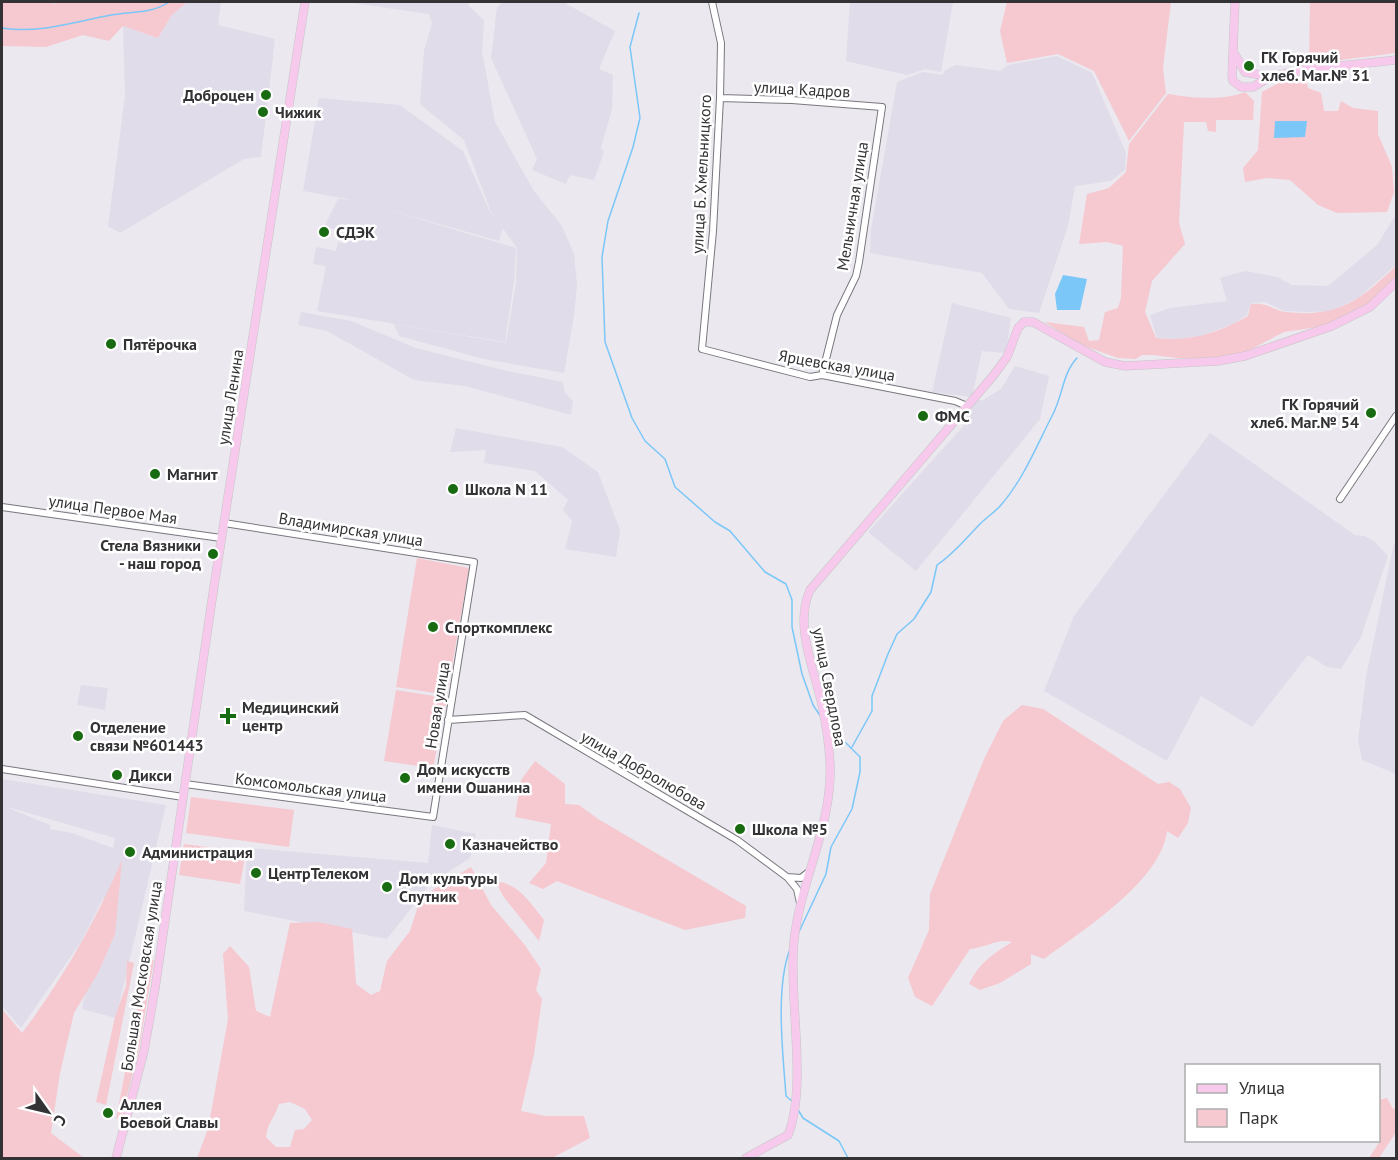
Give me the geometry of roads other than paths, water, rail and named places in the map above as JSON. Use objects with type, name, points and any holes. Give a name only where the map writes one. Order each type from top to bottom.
[{"type":"main road","name":"улица Ленина","points":[[183,797],[305,2]]},
{"type":"main road","points":[[1235,2],[1234,52],[1237,86],[1246,88],[1263,79],[1302,70],[1396,60]]},
{"type":"main road","points":[[1236,69],[1263,79]]},
{"type":"main road","name":"улица Свердлова","points":[[746,1158],[779,1143],[788,1135],[796,1086],[794,940],[800,908],[822,835],[830,765],[822,706],[804,625],[806,600],[810,590],[1007,357],[1018,328],[1024,322],[1033,322],[1105,362],[1125,366],[1218,361],[1245,356],[1332,326],[1370,308],[1396,282]]},
{"type":"main road","name":"Большая Московская улица","points":[[116,1158],[144,1052],[183,797]]},
{"type":"street","name":"улица Б. Хмельницкого","points":[[702,350],[713,231],[720,98],[721,43],[712,2]]},
{"type":"street","name":"улица Кадров","points":[[720,98],[792,100],[882,107]]},
{"type":"street","name":"Мельничная улица","points":[[822,375],[837,315],[856,276],[882,107]]},
{"type":"street","name":"Ярцевская улица","points":[[702,350],[810,377],[822,375],[955,400],[967,406]]},
{"type":"street","points":[[1340,499],[1396,416]]},
{"type":"street","name":"улица Первое Мая","points":[[2,507],[221,538]]},
{"type":"street","name":"Владимирская улица","points":[[224,523],[474,562]]},
{"type":"street","name":"Новая улица","points":[[433,817],[474,562]]},
{"type":"street","name":"улица Добролюбова","points":[[448,720],[525,715],[737,840],[787,878]]},
{"type":"street","points":[[2,769],[183,797]]},
{"type":"street","name":"Комсомольская улица","points":[[185,784],[433,817]]},
{"type":"street","points":[[787,878],[801,878],[813,868]]},
{"type":"street","points":[[787,878],[797,889],[800,908]]},
{"type":"water","points":[[1275,121],[1307,121],[1305,137],[1274,138]]},
{"type":"water","points":[[1063,275],[1087,279],[1080,310],[1057,310],[1055,294]]},
{"type":"waterway","points":[[2,28],[29,29],[56,26],[148,10],[169,2]]},
{"type":"waterway","points":[[639,13],[630,47],[640,118],[633,147],[608,221],[602,257],[605,342],[632,418],[645,441],[665,459],[675,487],[715,522],[730,531],[765,572],[786,584],[792,600],[792,627],[802,674],[813,705],[821,717]]},
{"type":"waterway","points":[[852,747],[872,711],[872,696],[897,634],[914,619],[931,592],[937,565],[999,508],[1016,485],[1052,416],[1068,371],[1077,358]]},
{"type":"waterway","points":[[798,934],[826,874],[831,847],[852,809],[860,772],[860,757],[828,725]]},
{"type":"waterway","points":[[790,949],[785,965],[781,1021],[786,1096],[793,1102]]},
{"type":"waterway","points":[[797,1108],[803,1118],[839,1141],[848,1158]]},
{"type":"place","name":"ГК Горячий хлеб. Маг.№ 31","points":[[1249,66]]},
{"type":"place","name":"Доброцен","points":[[266,95]]},
{"type":"place","name":"Чижик","points":[[263,112]]},
{"type":"place","name":"СДЭК","points":[[324,232]]},
{"type":"place","name":"Пятёрочка","points":[[111,344]]},
{"type":"place","name":"ГК Горячий хлеб. Маг.№ 54","points":[[1371,413]]},
{"type":"place","name":"ФМС","points":[[923,416]]},
{"type":"place","name":"Магнит","points":[[155,474]]},
{"type":"place","name":"Школа N 11","points":[[453,489]]},
{"type":"place","name":"Стела Вязники - наш город","points":[[213,554]]},
{"type":"place","name":"Спорткомплекс","points":[[433,627]]},
{"type":"place","name":"Медицинский центр","points":[[228,716]]},
{"type":"place","name":"Отделение связи №601443","points":[[78,736]]},
{"type":"place","name":"Дикси","points":[[117,775]]},
{"type":"place","name":"Дом искусств имени Ошанина","points":[[405,778]]},
{"type":"place","name":"Школа №5","points":[[740,829]]},
{"type":"place","name":"Казначейство","points":[[450,844]]},
{"type":"place","name":"Администрация","points":[[130,852]]},
{"type":"place","name":"ЦентрТелеком","points":[[256,873]]},
{"type":"place","name":"Дом культуры Спутник","points":[[387,887]]},
{"type":"place","name":"Аллея Боевой Славы","points":[[108,1113]]}]
